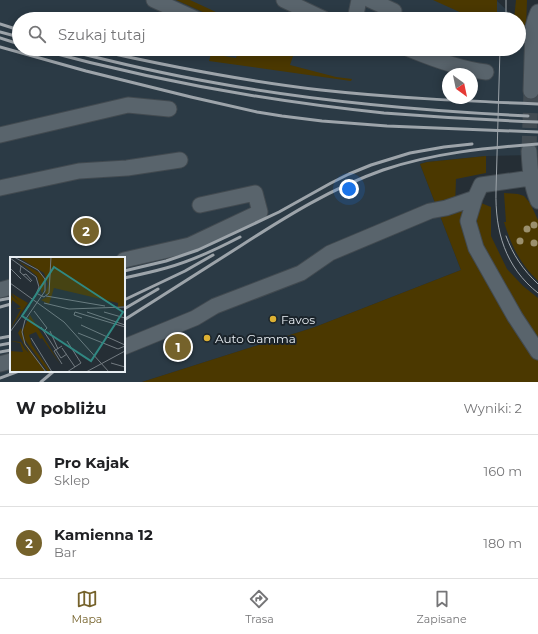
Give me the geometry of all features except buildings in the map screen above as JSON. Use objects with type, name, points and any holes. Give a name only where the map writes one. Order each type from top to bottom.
[{"type":"street","points":[[154,0],[181,12]]},
{"type":"street","points":[[284,0],[309,12]]},
{"type":"street","points":[[356,12],[359,0]]},
{"type":"street","points":[[370,0],[394,11]]},
{"type":"street","points":[[531,91],[533,27],[534,20],[538,12]]},
{"type":"street","points":[[426,56],[455,66],[486,72]]},
{"type":"street","points":[[0,135],[128,105],[169,109]]},
{"type":"street","points":[[529,151],[535,178],[534,189],[538,201]]},
{"type":"street","points":[[0,188],[79,171],[127,168],[180,160]]},
{"type":"street","points":[[535,178],[481,185],[475,198],[468,221],[476,248],[515,317],[538,352]]},
{"type":"street","points":[[125,260],[190,245],[260,212],[255,193],[200,205]]},
{"type":"street","points":[[125,347],[195,318],[215,306],[301,273],[330,253],[430,211],[446,208],[475,198]]},
{"type":"street","points":[[0,290],[10,287]]},
{"type":"street","points":[[0,364],[10,361]]},
{"type":"shaded area","points":[[0,0],[496,0],[509,12],[12,12],[12,56],[526,56],[526,27],[538,35],[538,155],[486,156],[420,164],[461,270],[315,327],[142,382],[0,382]]},
{"type":"shaded area","points":[[176,0],[190,0],[216,12],[203,12]]},
{"type":"shaded area","points":[[433,0],[497,0],[497,12],[460,12]]},
{"type":"shaded area","points":[[516,0],[527,0],[526,29],[526,12],[515,12]]},
{"type":"shaded area","points":[[210,56],[236,58],[237,56],[293,56],[290,65],[336,77],[352,79],[351,81],[209,61]]},
{"type":"shaded area","points":[[486,156],[486,173],[456,179],[455,205],[481,203],[491,207],[491,236],[507,269],[523,286],[538,298],[538,382],[142,382],[315,327],[461,270],[420,164]]},
{"type":"shaded area","points":[[504,193],[524,196],[530,203],[538,220],[538,281],[521,261],[510,239],[504,222],[506,222]]},
{"type":"tunnel","points":[[529,151],[531,91]]},
{"type":"tram line","points":[[506,0],[506,12]]},
{"type":"tram line","points":[[500,56],[496,206],[500,234],[504,247],[517,272],[538,293]]},
{"type":"tram line","points":[[506,236],[519,262],[538,284]]},
{"type":"railway","points":[[0,24],[12,28]]},
{"type":"railway","points":[[0,32],[12,35]]},
{"type":"railway","points":[[0,38],[12,42]]},
{"type":"railway","points":[[0,47],[12,50]]},
{"type":"railway","points":[[32,56],[191,97],[282,116],[387,126],[538,132]]},
{"type":"railway","points":[[65,56],[166,80],[253,96],[384,113],[538,122]]},
{"type":"railway","points":[[92,56],[177,76],[255,90],[371,105],[528,116]]},
{"type":"railway","points":[[125,56],[263,82],[321,90],[402,97],[538,104]]},
{"type":"railway","points":[[125,271],[166,261],[198,250],[279,212],[349,174],[371,165],[410,153],[472,144]]},
{"type":"railway","points":[[125,319],[293,213],[364,177],[402,164],[440,155],[498,147],[538,144]]},
{"type":"railway","points":[[125,278],[185,262],[240,237]]},
{"type":"railway","points":[[125,300],[185,271],[213,255]]},
{"type":"railway","points":[[125,308],[158,289]]},
{"type":"railway","points":[[0,300],[10,298]]},
{"type":"railway","points":[[0,307],[10,304]]},
{"type":"railway","points":[[0,338],[10,336]]},
{"type":"railway","points":[[0,345],[10,343]]},
{"type":"railway","points":[[0,352],[10,350]]},
{"type":"railway","points":[[0,378],[16,372]]},
{"type":"railway","points":[[41,382],[53,372]]},
{"type":"place","name":"Kamienna 12","points":[[86,231]]},
{"type":"place","name":"Favos","points":[[273,319]]},
{"type":"place","name":"Auto Gamma","points":[[207,338]]},
{"type":"place","name":"Pro Kajak","points":[[178,347]]}]
